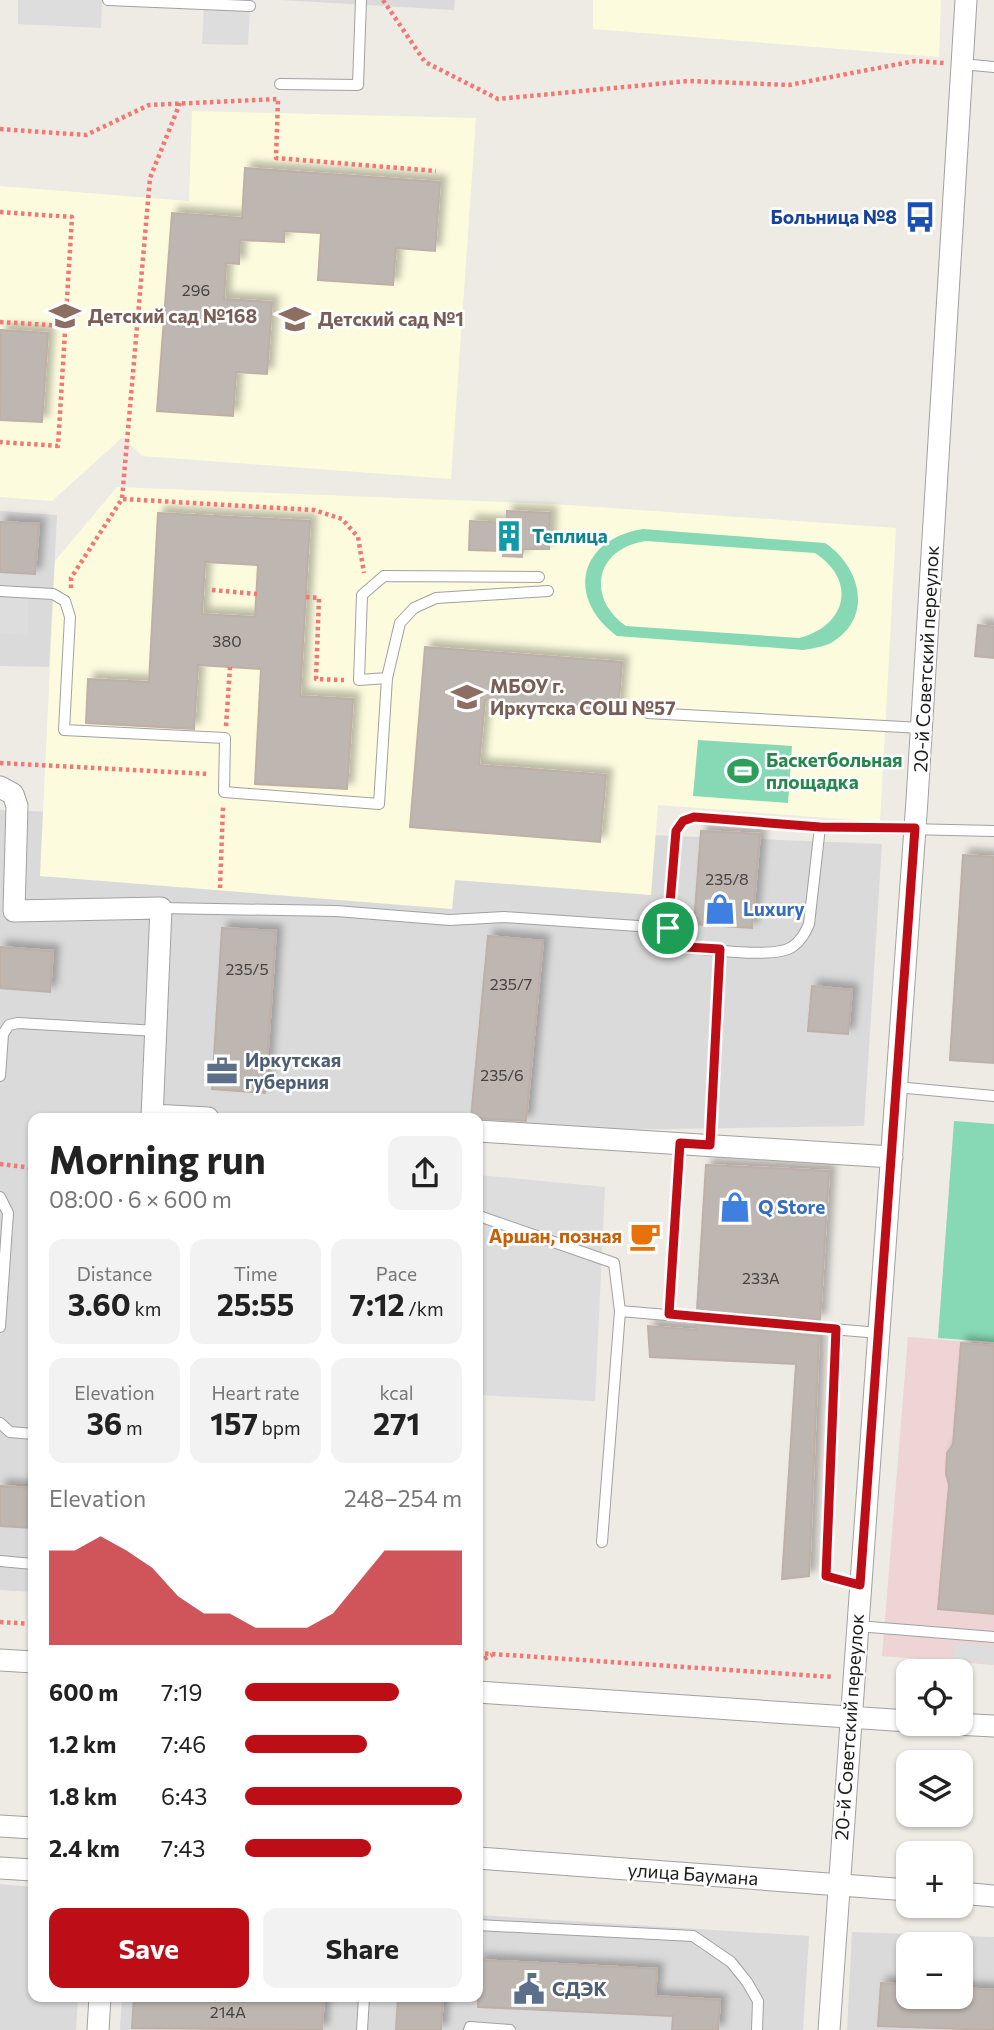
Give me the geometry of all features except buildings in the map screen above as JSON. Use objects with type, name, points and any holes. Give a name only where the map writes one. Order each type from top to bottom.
[{"type":"street","name":"20-й Советский переулок","points":[[829,2030],[915,828],[966,0]]},
{"type":"street","points":[[0,787],[13,794],[17,806],[7,911],[161,908],[152,1113]]},
{"type":"street","points":[[483,1131],[891,1157]]},
{"type":"street","points":[[0,1660],[28,1662]]},
{"type":"street","points":[[483,1692],[896,1720]]},
{"type":"street","points":[[973,1725],[994,1726]]},
{"type":"street","points":[[0,1826],[28,1828]]},
{"type":"street","name":"улица Баумана","points":[[483,1858],[896,1888]]},
{"type":"street","points":[[0,1868],[28,1870]]},
{"type":"street","points":[[973,1894],[994,1896]]},
{"type":"street","points":[[98,2030],[100,2002]]},
{"type":"lane","points":[[108,0],[250,6]]},
{"type":"lane","points":[[280,84],[358,85],[361,0]]},
{"type":"lane","points":[[962,64],[994,67]]},
{"type":"lane","points":[[387,678],[359,680],[362,595],[384,576],[539,578]]},
{"type":"lane","points":[[0,590],[53,594],[65,601],[71,617],[64,730],[225,738],[223,792],[379,804],[387,678],[400,623],[414,608],[436,598],[548,591]]},
{"type":"lane","points":[[648,713],[921,728]]},
{"type":"lane","points":[[668,928],[676,831],[683,821],[694,817],[820,827],[994,831]]},
{"type":"lane","points":[[161,908],[336,911],[450,920],[504,917],[668,928],[686,947],[776,952],[791,947],[803,936],[809,924],[820,827]]},
{"type":"lane","points":[[710,1145],[720,949]]},
{"type":"lane","points":[[0,1076],[3,1034],[9,1025],[18,1023],[157,1031]]},
{"type":"lane","points":[[896,1087],[994,1096]]},
{"type":"lane","points":[[669,1314],[680,1143]]},
{"type":"lane","points":[[0,1197],[8,1213],[0,1327]]},
{"type":"lane","points":[[483,1217],[614,1263],[620,1311],[602,1542]]},
{"type":"lane","points":[[620,1311],[878,1333]]},
{"type":"lane","points":[[836,1329],[826,1576],[860,1585]]},
{"type":"lane","points":[[0,1423],[10,1432],[28,1434]]},
{"type":"lane","points":[[0,1562],[28,1564]]},
{"type":"lane","points":[[857,1626],[994,1637]]},
{"type":"lane","points":[[483,1925],[693,1936],[731,1962],[747,1982],[758,2001],[757,2030]]},
{"type":"lane","points":[[362,2030],[363,2002]]},
{"type":"lane","points":[[470,2030],[470,2027],[510,2030]]},
{"type":"path","points":[[383,0],[425,62],[498,99],[688,81],[789,85],[915,61],[962,64]]},
{"type":"path","points":[[0,130],[86,135],[149,105],[278,99],[276,158],[436,171]]},
{"type":"path","points":[[71,617],[71,578],[122,499],[150,178],[180,103]]},
{"type":"path","points":[[0,212],[72,217],[58,446],[0,442]]},
{"type":"path","points":[[0,322],[65,326]]},
{"type":"path","points":[[122,499],[314,510],[342,519],[358,537],[365,567],[362,595]]},
{"type":"path","points":[[212,590],[257,594]]},
{"type":"path","points":[[306,597],[319,598],[316,679],[359,680]]},
{"type":"path","points":[[225,738],[230,667]]},
{"type":"path","points":[[0,763],[224,774]]},
{"type":"path","points":[[220,888],[223,792]]},
{"type":"path","points":[[0,1164],[28,1167]]},
{"type":"path","points":[[0,1622],[28,1624]]},
{"type":"path","points":[[483,1653],[853,1678]]},
{"type":"path","points":[[483,1659],[493,1654]]},
{"type":"shaded area","points":[[18,0],[102,0],[101,28],[18,24]]},
{"type":"shaded area","points":[[280,0],[455,0],[454,10]]},
{"type":"shaded area","points":[[593,0],[941,0],[939,57],[593,29]]},
{"type":"shaded area","points":[[204,4],[250,6],[248,45],[202,44]]},
{"type":"shaded area","name":"Детский сад №1","points":[[192,111],[476,118],[451,479],[142,456],[123,437],[52,501],[0,497],[0,186],[189,201]]},
{"type":"shaded area","name":"МБОУ г. Иркутска СОШ №57","points":[[117,487],[554,504],[896,528],[880,822],[658,805],[651,895],[455,880],[452,909],[40,876],[55,561]]},
{"type":"shaded area","points":[[0,511],[57,515],[49,667],[0,666]]},
{"type":"shaded area","points":[[0,591],[28,592],[28,635],[0,633]]},
{"type":"shaded area","points":[[0,810],[882,844],[864,1126],[483,1132],[483,1113],[28,1113],[28,1592],[0,1590]]},
{"type":"shaded area","points":[[483,1175],[605,1187],[595,1401],[483,1395]]},
{"type":"shaded area","points":[[908,1337],[994,1344],[994,1665],[973,1663],[973,1659],[882,1656]]},
{"type":"shaded area","points":[[954,1643],[994,1646],[994,1664],[973,1662],[973,1659],[953,1659]]},
{"type":"shaded area","points":[[0,1884],[28,1887],[28,2002],[78,2002],[76,2030],[0,2030]]},
{"type":"shaded area","points":[[483,1915],[809,1936],[803,2030],[120,2030],[122,2002],[483,2002]]},
{"type":"shaded area","points":[[852,1932],[896,1934],[896,2009],[973,2009],[973,1936],[994,1937],[994,2030],[847,2030]]},
{"type":"green space","points":[[643,529],[825,543],[847,565],[854,579],[858,593],[853,620],[845,633],[831,643],[804,650],[617,636],[601,621],[590,605],[586,572],[593,557],[621,535]],"holes":[[[646,541],[815,553],[829,564],[837,576],[841,601],[827,624],[799,638],[626,626],[613,614],[601,588],[607,563],[616,553],[629,545]]]},
{"type":"green space","name":"Баскетбольная площадка","points":[[698,740],[792,746],[788,803],[693,796]]},
{"type":"green space","points":[[954,1121],[994,1124],[994,1342],[938,1338]]},
{"type":"place","name":"Больница №8","points":[[920,217]]},
{"type":"place","name":"Детский сад №168","points":[[65,316]]},
{"type":"place","name":"Детский сад №1","points":[[295,319]]},
{"type":"place","name":"Теплица","points":[[509,536]]},
{"type":"place","name":"МБОУ г. Иркутска СОШ №57","points":[[467,697]]},
{"type":"place","name":"Баскетбольная площадка","points":[[743,771]]},
{"type":"place","name":"Luxury","points":[[720,909]]},
{"type":"place","name":"Иркутская губерния","points":[[222,1071]]},
{"type":"place","name":"Q Store","points":[[735,1207]]},
{"type":"place","name":"Аршан, позная","points":[[645,1236]]},
{"type":"place","name":"СДЭК","points":[[529,1989]]},
{"type":"route","points":[[694,817],[820,827],[915,828],[860,1585],[826,1576],[836,1329],[669,1314],[680,1143],[710,1145],[720,949],[681,945],[668,928],[676,831],[683,821],[694,817]]}]
